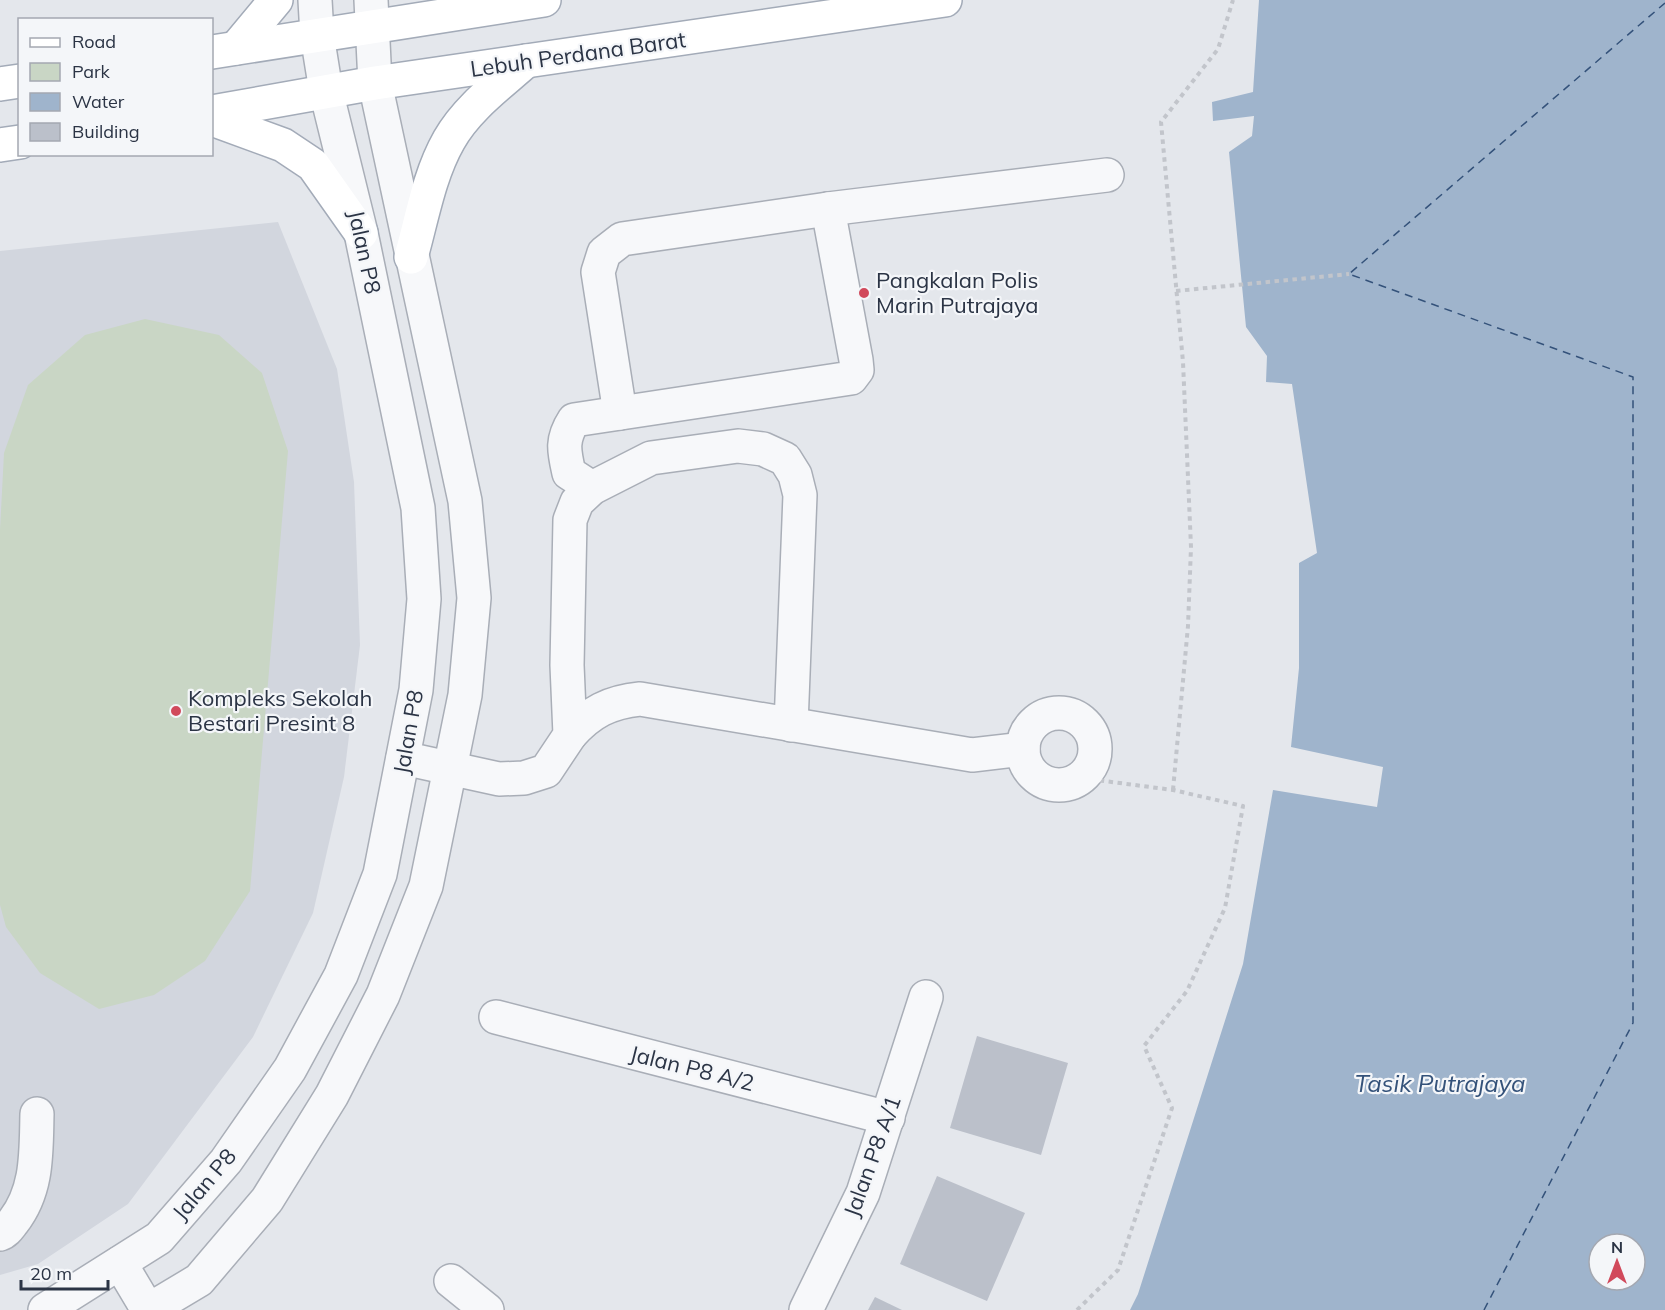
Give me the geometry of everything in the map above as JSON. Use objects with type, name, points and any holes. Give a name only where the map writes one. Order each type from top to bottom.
[{"type":"main road","points":[[224,50],[276,0]]},
{"type":"main road","name":"Lebuh Perdana Barat","points":[[213,112],[375,83],[945,0]]},
{"type":"main road","points":[[224,50],[317,35],[372,13],[520,2]]},
{"type":"main road","points":[[411,257],[432,182],[450,139],[475,106],[526,61]]},
{"type":"main road","points":[[0,84],[18,81]]},
{"type":"main road","points":[[213,119],[283,145],[313,165],[361,233]]},
{"type":"main road","points":[[0,145],[18,142]]},
{"type":"street","name":"Jalan P8","points":[[45,1310],[159,1238],[226,1161],[290,1069],[340,975],[380,874],[416,690],[424,599],[418,508],[361,233],[326,92],[317,35],[315,0]]},
{"type":"street","name":"Jalan P8","points":[[149,1310],[199,1280],[222,1253],[267,1200],[332,1095],[383,995],[426,886],[465,695],[474,598],[465,501],[375,83],[372,13]]},
{"type":"street","points":[[620,413],[598,272],[604,253],[622,239],[828,209],[1107,175]]},
{"type":"street","points":[[592,488],[569,473],[564,452],[565,433],[574,420],[851,378],[857,370],[856,360],[828,209]]},
{"type":"street","points":[[570,735],[567,665],[570,520],[578,502],[592,488],[651,458],[738,446],[763,449],[785,459],[795,475],[800,495],[791,725]]},
{"type":"street","points":[[403,758],[499,779],[524,778],[546,771],[584,718],[602,707],[620,701],[640,699],[972,755],[1023,749]]},
{"type":"street","points":[[1056,713],[1069,714],[1081,720],[1090,730],[1095,742],[1095,756],[1090,768],[1081,778],[1069,784],[1056,786],[1043,782],[1032,774],[1025,762],[1023,749],[1025,736],[1032,724],[1056,713]]},
{"type":"street","name":"Jalan P8 A/1","points":[[806,1310],[863,1194],[926,996]]},
{"type":"street","name":"Jalan P8 A/2","points":[[496,1017],[888,1118]]},
{"type":"street","points":[[0,1234],[5,1232],[25,1207],[35,1175],[37,1114]]},
{"type":"street","points":[[120,1263],[149,1310]]},
{"type":"street","points":[[451,1281],[487,1310]]},
{"type":"path","points":[[1173,790],[1188,626],[1191,547],[1183,362],[1161,122],[1218,49],[1233,0]]},
{"type":"path","points":[[1176,291],[1349,274]]},
{"type":"path","points":[[1077,1310],[1118,1270],[1172,1108],[1144,1046],[1187,991],[1226,908],[1243,806],[1173,790],[1081,778]]},
{"type":"shaded area","name":"Kompleks Sekolah Bestari Presint 8","points":[[278,222],[337,369],[354,482],[360,645],[344,777],[313,913],[253,1037],[128,1204],[38,1264],[0,1275],[0,251]]},
{"type":"green space","points":[[145,319],[219,335],[262,373],[288,451],[250,891],[205,961],[154,995],[99,1009],[40,973],[6,927],[0,905],[0,530],[4,453],[28,385],[85,335]]},
{"type":"water","name":"Tasik Putrajaya","points":[[1259,0],[1665,0],[1665,1310],[1130,1310],[1138,1294],[1243,964],[1273,790],[1377,807],[1383,767],[1291,747],[1299,668],[1299,563],[1317,553],[1292,384],[1266,382],[1267,356],[1246,327],[1229,152],[1252,136],[1254,116],[1213,121],[1212,102],[1253,92]]},
{"type":"building","points":[[977,1036],[1068,1063],[1041,1155],[950,1128]]},
{"type":"building","points":[[937,1176],[1025,1213],[987,1301],[900,1264]]},
{"type":"building","points":[[875,1297],[902,1310],[868,1310]]},
{"type":"ferry route","points":[[1484,1310],[1633,1023],[1633,377],[1349,274],[1665,3]]},
{"type":"place","name":"Pangkalan Polis Marin Putrajaya","points":[[864,293]]},
{"type":"place","name":"Kompleks Sekolah Bestari Presint 8","points":[[176,711]]}]
